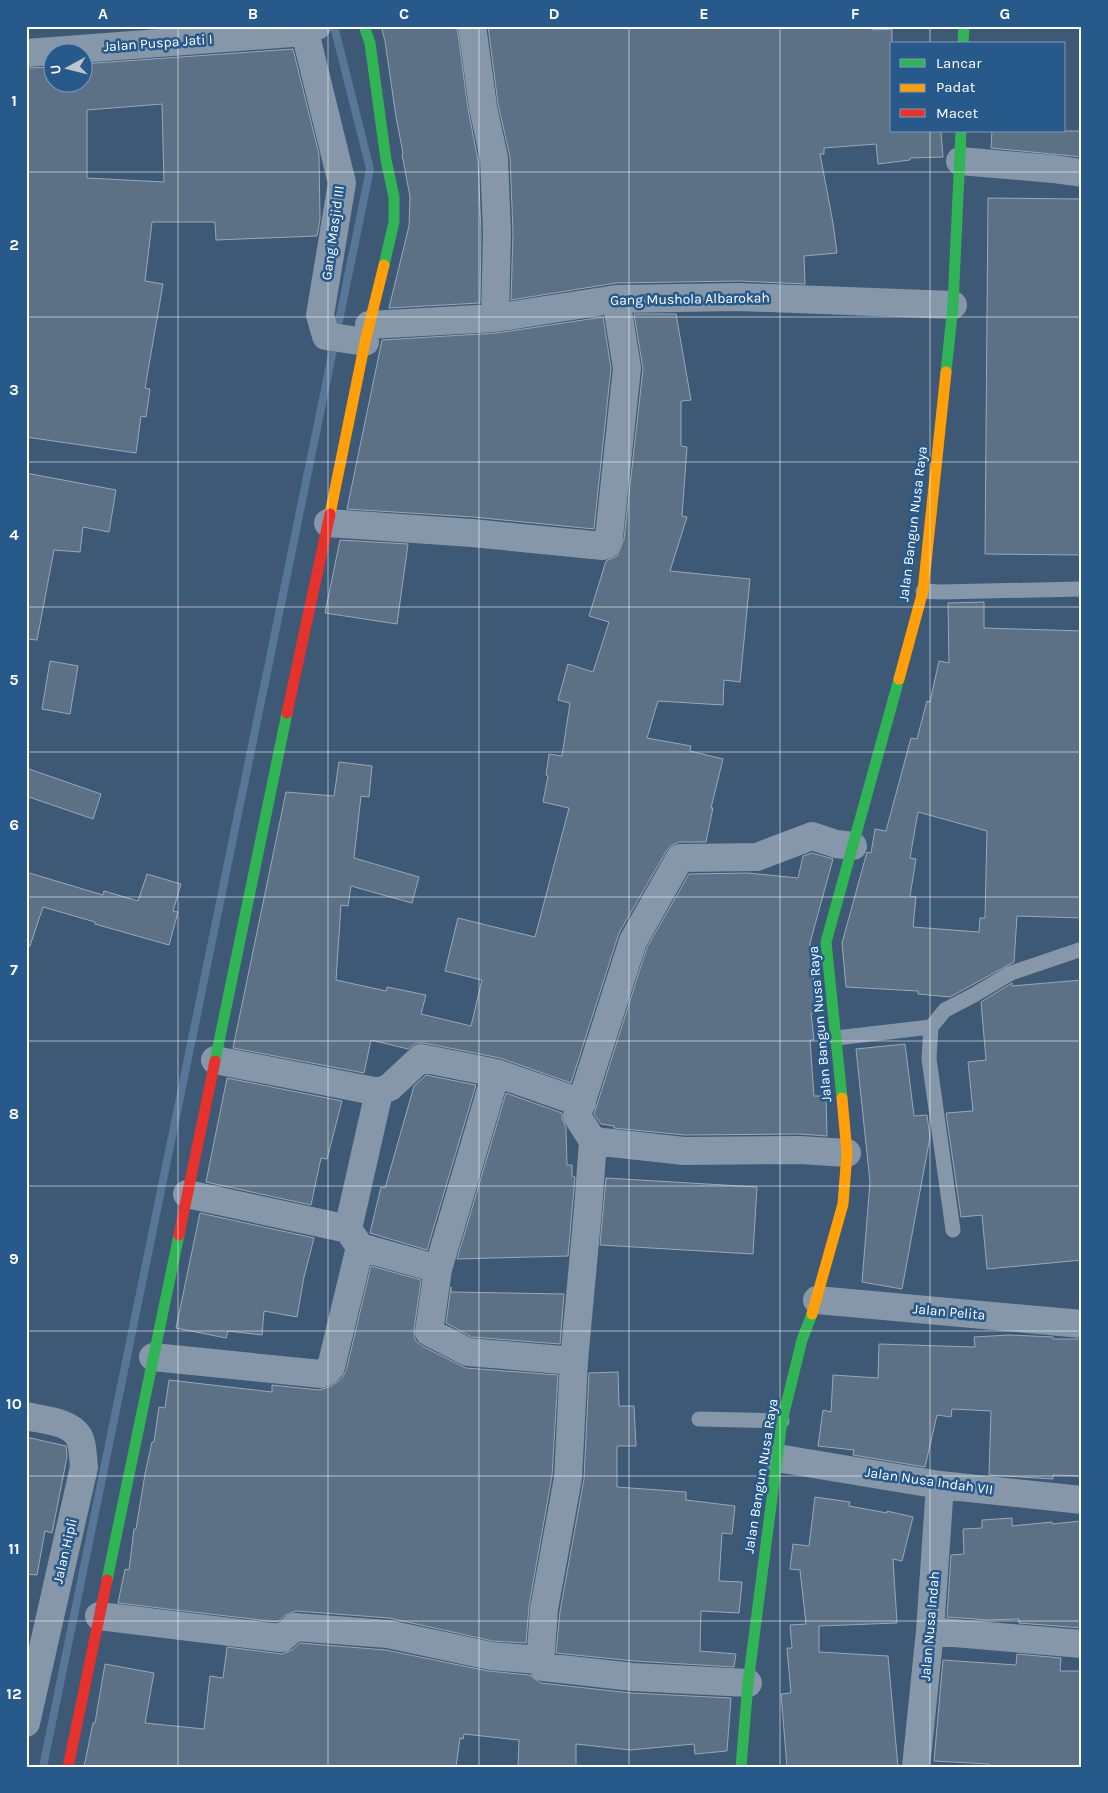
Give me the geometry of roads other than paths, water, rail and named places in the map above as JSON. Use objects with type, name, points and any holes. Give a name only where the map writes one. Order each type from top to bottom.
[{"type":"street","points":[[68,1767],[188,1194],[259,843],[328,523],[355,336],[394,222],[394,197],[386,160],[370,44],[364,26]]},
{"type":"street","points":[[472,26],[483,107],[494,158],[497,233],[495,318]]},
{"type":"street","points":[[963,42],[964,26]]},
{"type":"street","name":"Gang Masjid III","points":[[313,28],[342,183],[320,315],[326,336],[355,336]]},
{"type":"street","name":"Jalan Puspa Jati I","points":[[26,53],[313,28]]},
{"type":"street","name":"Jalan Bangun Nusa Raya","points":[[741,1767],[748,1683],[782,1421],[802,1340],[817,1300],[843,1204],[847,1153],[826,942],[923,591],[953,305],[961,132]]},
{"type":"street","points":[[960,161],[1082,173]]},
{"type":"street","name":"Gang Mushola Albarokah","points":[[355,336],[495,318],[616,299],[739,296],[953,305]]},
{"type":"street","points":[[328,523],[472,533],[603,546],[606,544],[610,537],[627,368],[616,299]]},
{"type":"street","points":[[748,1683],[633,1677],[543,1667],[540,1664],[544,1609],[568,1478],[574,1361],[593,1141],[577,1116],[633,941],[680,858],[756,857],[812,836],[836,844],[853,846]]},
{"type":"street","points":[[215,1060],[379,1092],[397,1081],[421,1058],[496,1073],[582,1103]]},
{"type":"street","points":[[496,1073],[438,1269],[429,1332],[468,1352],[574,1361]]},
{"type":"street","points":[[153,1357],[321,1374],[331,1367],[379,1092]]},
{"type":"street","points":[[593,1141],[684,1151],[800,1150],[847,1153]]},
{"type":"street","points":[[188,1194],[354,1238],[438,1269]]},
{"type":"street","name":"Jalan Pelita","points":[[817,1300],[1082,1324]]},
{"type":"street","name":"Jalan Hipli","points":[[26,1416],[64,1425],[76,1432],[81,1441],[84,1467],[30,1684],[26,1723]]},
{"type":"street","name":"Jalan Nusa Indah VII","points":[[777,1458],[940,1485],[1082,1500]]},
{"type":"street","name":"Jalan Nusa Indah","points":[[916,1767],[930,1631],[940,1485]]},
{"type":"street","points":[[99,1616],[280,1638],[295,1627],[388,1634],[491,1656],[539,1660]]},
{"type":"street","points":[[930,1631],[1082,1644]]},
{"type":"lane","points":[[923,591],[1082,589]]},
{"type":"lane","points":[[953,1230],[929,1059],[930,1027],[945,1010],[1011,973],[1082,949]]},
{"type":"lane","points":[[836,1038],[930,1027]]},
{"type":"lane","points":[[699,1419],[782,1421]]},
{"type":"waterway","points":[[43,1767],[370,169],[334,26]]}]
